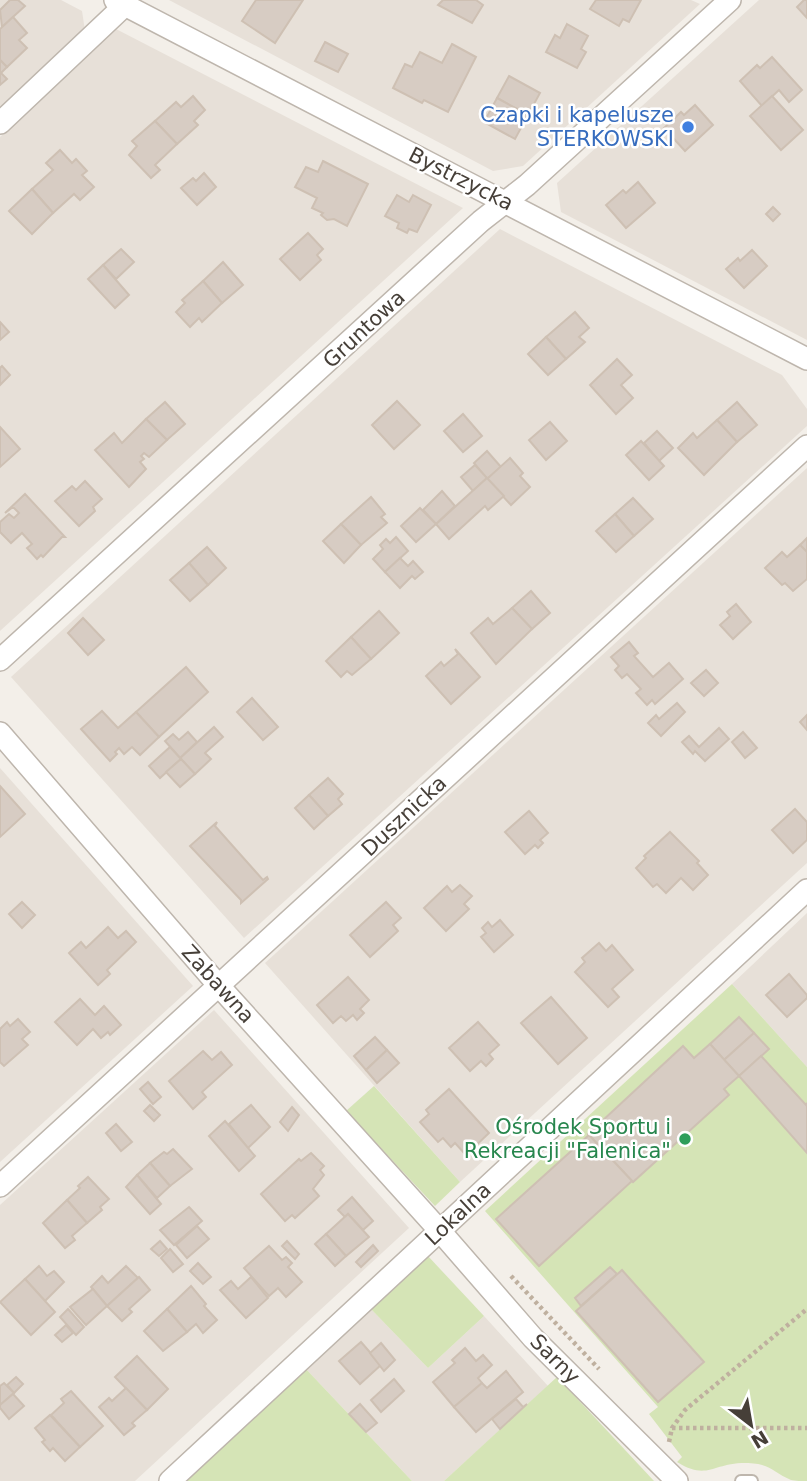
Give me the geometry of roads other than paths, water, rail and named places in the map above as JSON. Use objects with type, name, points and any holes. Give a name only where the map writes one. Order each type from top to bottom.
[{"type":"street","name":"Gruntowa","points":[[0,660],[481,221],[527,185],[730,0]]},
{"type":"street","name":"Bystrzycka","points":[[120,3],[807,359]]},
{"type":"street","points":[[0,123],[120,3]]},
{"type":"street","name":"Dusznicka","points":[[0,1186],[807,446]]},
{"type":"street","name":"Zabawna","points":[[0,733],[219,986],[440,1231]]},
{"type":"street","name":"Lokalna","points":[[170,1481],[807,890]]},
{"type":"street","name":"Sarny","points":[[440,1231],[533,1338],[677,1481]]},
{"type":"lane","points":[[741,1481],[752,1481]]},
{"type":"place","name":"Czapki i kapelusze STERKOWSKI","points":[[688,127]]},
{"type":"place","name":"Ośrodek Sportu i Rekreacji \"Falenica\"","points":[[685,1139]]}]
